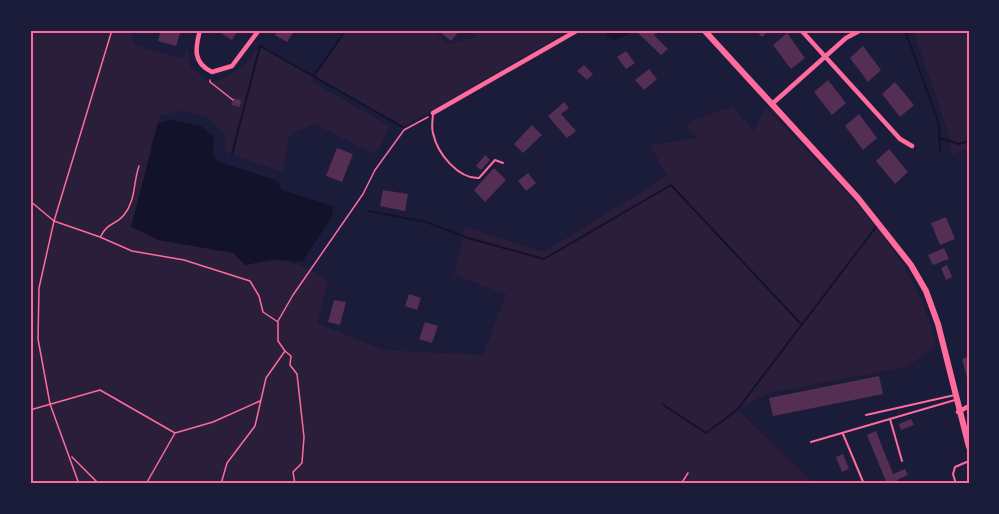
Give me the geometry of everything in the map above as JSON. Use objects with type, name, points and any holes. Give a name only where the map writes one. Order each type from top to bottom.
[{"type":"street","points":[[200,30],[195,47],[196,57],[202,67],[212,72],[232,66],[259,30]]},
{"type":"street","points":[[433,113],[578,30]]},
{"type":"street","points":[[704,30],[878,222],[911,265],[926,291],[938,324],[958,412],[969,447]]},
{"type":"street","points":[[801,30],[900,140],[912,146]]},
{"type":"street","points":[[772,104],[846,38],[861,30]]},
{"type":"street","points":[[958,412],[969,406]]},
{"type":"lane","points":[[433,113],[433,133],[442,154],[458,171],[470,178],[479,178],[495,160],[503,163]]},
{"type":"lane","points":[[866,415],[955,398]]},
{"type":"lane","points":[[811,442],[955,398]]},
{"type":"lane","points":[[890,419],[902,461]]},
{"type":"lane","points":[[843,433],[864,484]]},
{"type":"lane","points":[[956,484],[952,474],[955,467],[969,461]]},
{"type":"path","points":[[79,484],[50,404],[38,339],[39,288],[54,222],[112,30]]},
{"type":"path","points":[[212,72],[210,82],[233,100]]},
{"type":"path","points":[[295,484],[293,472],[302,463],[304,452],[302,412],[297,374],[290,365],[291,356],[278,341],[278,322],[293,295],[363,194],[375,170],[404,130],[433,113]]},
{"type":"path","points":[[100,237],[106,225],[122,217],[131,204],[133,183],[139,166]]},
{"type":"path","points":[[30,201],[54,222],[100,237],[132,251],[184,260],[250,281],[259,296],[263,312],[278,322]]},
{"type":"path","points":[[221,484],[227,464],[255,426],[266,378],[285,351]]},
{"type":"path","points":[[30,410],[100,390],[175,433]]},
{"type":"path","points":[[146,484],[175,433],[213,422],[261,401]]},
{"type":"path","points":[[70,455],[99,484]]},
{"type":"path","points":[[681,484],[688,473]]},
{"type":"shaded area","points":[[30,30],[130,30],[134,45],[184,59],[187,48],[191,68],[210,82],[238,70],[260,46],[314,76],[346,30],[433,30],[447,44],[473,38],[481,30],[570,30],[403,127],[314,77],[311,81],[389,126],[380,148],[373,154],[315,124],[289,135],[283,172],[225,152],[226,138],[209,118],[183,111],[161,115],[151,144],[159,240],[233,253],[245,265],[280,261],[306,268],[328,280],[317,323],[383,350],[483,355],[506,294],[454,275],[465,227],[544,252],[667,176],[650,145],[697,138],[686,127],[690,121],[733,106],[753,131],[766,108],[868,217],[891,247],[911,279],[926,312],[936,347],[906,367],[768,393],[738,410],[814,484],[30,484]]},
{"type":"shaded area","points":[[607,30],[629,30],[627,35],[613,40],[607,37]]},
{"type":"shaded area","points":[[913,30],[969,30],[969,148],[951,155],[949,136]]},
{"type":"shaded area","points":[[171,120],[201,126],[214,137],[213,154],[219,162],[272,179],[278,182],[282,190],[333,206],[332,217],[302,262],[275,259],[245,265],[233,253],[159,240],[131,227],[158,123]]},
{"type":"building","points":[[161,30],[181,30],[176,46],[158,41]]},
{"type":"building","points":[[216,30],[238,30],[232,40]]},
{"type":"building","points":[[278,30],[295,30],[287,42],[275,35]]},
{"type":"building","points":[[443,30],[459,31],[451,41],[441,33]]},
{"type":"building","points":[[655,30],[658,32],[654,35],[668,49],[661,55],[637,32]]},
{"type":"building","points":[[756,30],[770,30],[762,37]]},
{"type":"building","points":[[787,33],[805,58],[791,69],[773,45]]},
{"type":"building","points":[[863,46],[881,70],[868,82],[850,58]]},
{"type":"building","points":[[626,51],[635,63],[626,69],[617,57]]},
{"type":"building","points":[[584,65],[593,74],[587,80],[577,71]]},
{"type":"building","points":[[649,69],[657,79],[644,90],[635,80]]},
{"type":"building","points":[[828,80],[846,103],[832,115],[814,92]]},
{"type":"building","points":[[895,82],[914,105],[900,117],[882,94]]},
{"type":"building","points":[[233,98],[241,100],[240,107],[232,105]]},
{"type":"building","points":[[564,102],[569,108],[561,114],[576,131],[567,138],[548,116]]},
{"type":"building","points":[[859,114],[877,138],[863,150],[845,126]]},
{"type":"building","points":[[532,125],[542,135],[523,153],[514,144]]},
{"type":"building","points":[[337,148],[353,154],[342,182],[326,176]]},
{"type":"building","points":[[889,149],[908,172],[895,184],[876,161]]},
{"type":"building","points":[[485,155],[490,160],[481,170],[476,166]]},
{"type":"building","points":[[494,168],[506,180],[485,202],[474,190]]},
{"type":"building","points":[[528,173],[536,183],[526,191],[518,181]]},
{"type":"building","points":[[383,190],[408,194],[405,211],[380,206]]},
{"type":"building","points":[[946,217],[955,239],[940,245],[931,223]]},
{"type":"building","points":[[944,248],[949,259],[933,265],[928,255]]},
{"type":"building","points":[[947,265],[952,277],[946,280],[941,268]]},
{"type":"building","points":[[409,294],[421,298],[417,310],[405,306]]},
{"type":"building","points":[[334,300],[346,302],[340,325],[328,322]]},
{"type":"building","points":[[425,322],[438,326],[432,343],[419,339]]},
{"type":"building","points":[[969,357],[969,381],[968,381],[962,359]]},
{"type":"building","points":[[879,376],[883,394],[773,416],[769,398]]},
{"type":"building","points":[[911,419],[914,425],[901,430],[899,424]]},
{"type":"building","points":[[876,431],[893,474],[905,469],[908,475],[897,480],[898,484],[887,484],[867,435]]},
{"type":"building","points":[[843,454],[849,469],[842,472],[836,457]]},
{"type":"waterway","points":[[314,76],[346,30]]},
{"type":"waterway","points":[[905,30],[939,124],[940,151]]},
{"type":"waterway","points":[[232,154],[260,46],[403,127]]},
{"type":"waterway","points":[[940,138],[959,144],[969,141]]},
{"type":"waterway","points":[[369,211],[426,222],[468,238],[544,259],[671,185],[801,324]]},
{"type":"waterway","points":[[662,404],[706,433],[737,410],[876,227]]}]
